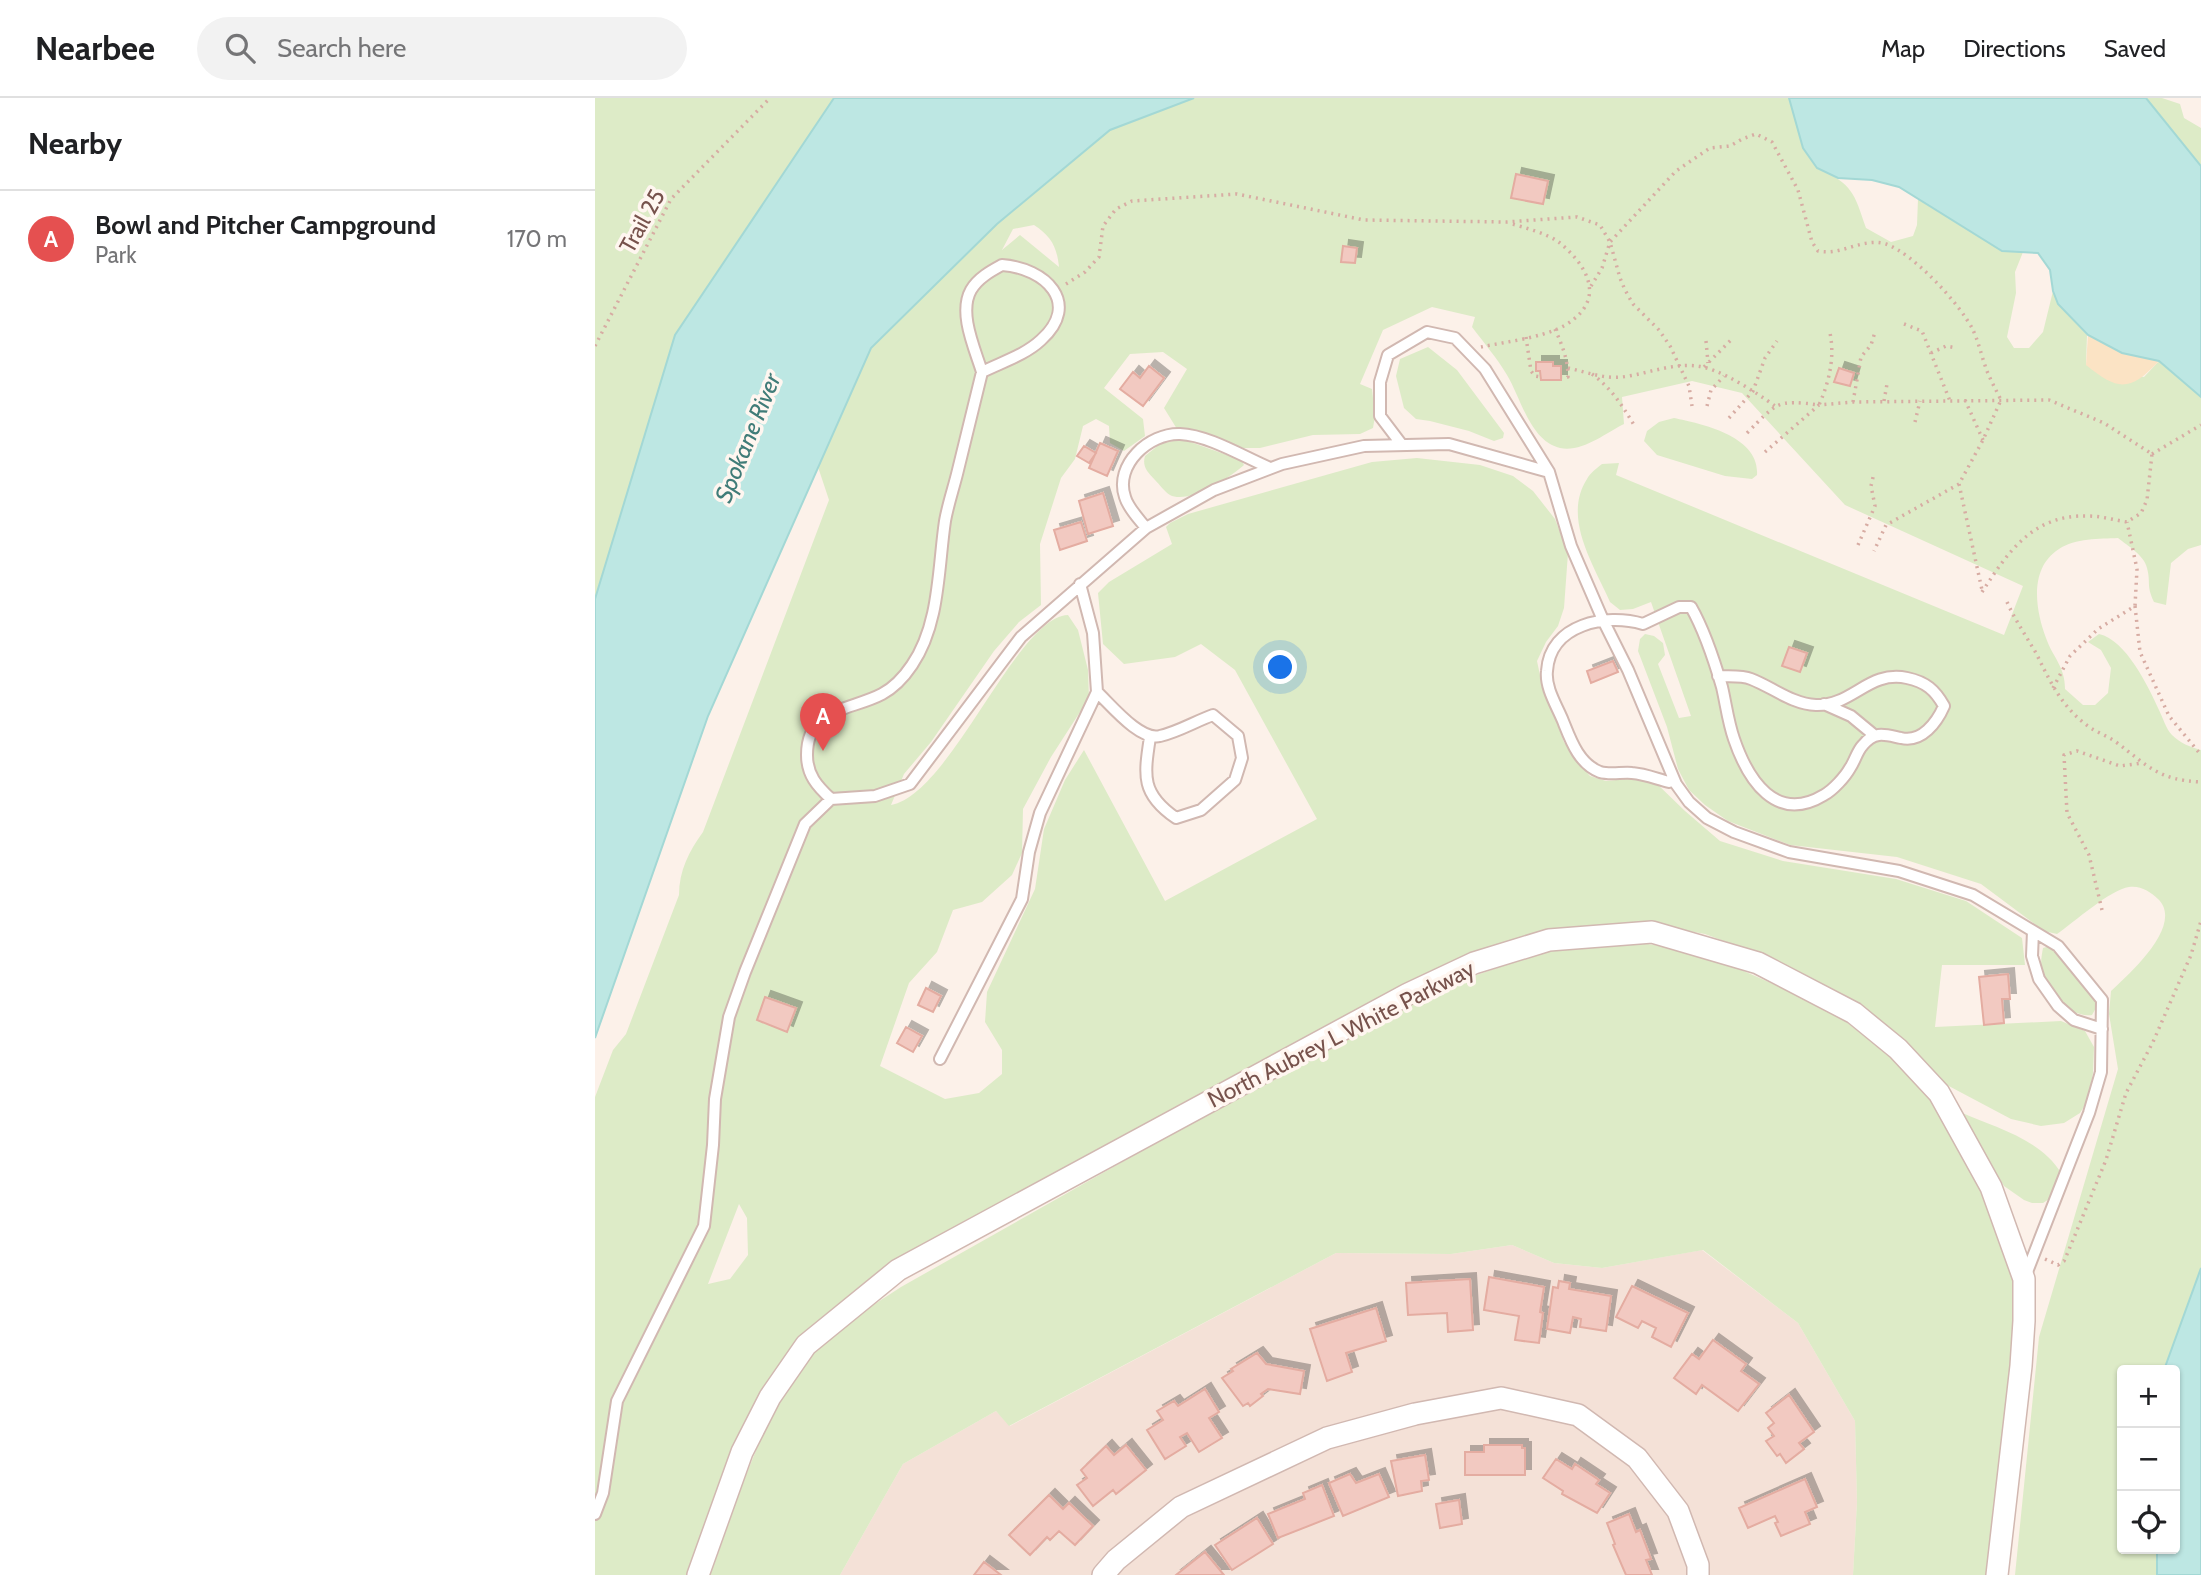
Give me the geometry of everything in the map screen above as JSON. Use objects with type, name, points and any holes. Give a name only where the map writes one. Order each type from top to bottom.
[{"type":"street","name":"North Aubrey L White Parkway","points":[[698,1575],[742,1452],[770,1397],[806,1345],[898,1270],[1408,993],[1474,963],[1549,940],[1652,932],[1758,963],[1854,1013],[1898,1049],[1939,1093],[1991,1187],[2024,1279],[2021,1366],[1997,1575]]},
{"type":"street","points":[[1103,1575],[1116,1560],[1181,1507],[1327,1438],[1415,1414],[1500,1398],[1578,1415],[1637,1458],[1678,1511],[1698,1565],[1698,1575]]},
{"type":"lane","points":[[831,799],[814,784],[807,762],[807,744],[816,723],[828,715],[880,695],[894,686],[922,648],[935,605],[945,520],[982,372],[968,321],[967,304],[971,289],[985,275],[1002,265],[1030,270],[1045,279],[1055,291],[1059,305],[1056,317],[1041,341],[982,372]]},
{"type":"lane","points":[[1402,445],[1380,416],[1380,382],[1388,355],[1427,332],[1455,338],[1485,369],[1549,472],[1571,546],[1680,791],[1707,818],[1734,832],[1789,852],[1899,871],[1973,895],[2058,946],[2102,1000],[2101,1072],[2089,1113],[2024,1279]]},
{"type":"lane","points":[[1146,528],[1125,499],[1122,482],[1125,468],[1139,451],[1156,438],[1180,434],[1213,442],[1270,468]]},
{"type":"lane","points":[[595,1514],[617,1401],[704,1226],[715,1099],[729,1017],[744,972],[805,824],[831,799],[875,796],[910,783],[1021,637],[1146,528],[1214,490],[1270,468],[1364,446],[1449,444],[1549,472]]},
{"type":"lane","points":[[940,1059],[1022,899],[1029,852],[1040,813],[1097,692],[1093,633],[1080,584]]},
{"type":"lane","points":[[1669,782],[1633,773],[1601,772],[1583,761],[1572,743],[1550,691],[1546,673],[1551,653],[1560,639],[1571,630],[1602,620],[1626,619],[1643,624],[1679,607],[1691,607],[1718,676],[1738,750],[1759,788],[1779,802],[1793,806],[1826,794],[1850,769],[1863,744],[1874,735],[1885,733],[1904,740],[1926,733],[1938,720],[1944,706],[1928,685],[1895,676],[1874,680],[1843,699],[1816,705],[1796,701],[1748,678],[1718,676]]},
{"type":"lane","points":[[1097,692],[1131,725],[1150,737],[1160,736],[1213,715],[1238,736],[1242,758],[1235,780],[1201,810],[1176,818],[1161,808],[1151,794],[1146,772],[1150,737]]},
{"type":"lane","points":[[1824,704],[1851,716],[1874,735]]},
{"type":"lane","points":[[2033,931],[2032,956],[2039,979],[2058,1006],[2074,1020],[2102,1029]]},
{"type":"path","name":"Trail 25","points":[[595,346],[671,199],[770,98]]},
{"type":"path","points":[[1467,350],[1555,329],[1574,320],[1588,303],[1591,286],[1602,268],[1610,242],[1676,171],[1710,148],[1730,146],[1756,134],[1772,142],[1798,190],[1812,242],[1818,251],[1831,253],[1858,244],[1884,243],[1907,255],[1960,310],[1973,330],[2001,400],[1959,484],[1887,525],[1874,551]]},
{"type":"path","points":[[1055,291],[1085,272],[1099,257],[1103,226],[1117,209],[1132,201],[1237,194],[1364,220],[1507,222],[1577,217],[1600,225],[1610,242],[1620,278],[1633,304],[1670,346],[1689,386],[1692,405]]},
{"type":"path","points":[[1507,222],[1558,242],[1580,264],[1591,286]]},
{"type":"path","points":[[1904,324],[1922,331],[1950,401]]},
{"type":"path","points":[[1555,329],[1564,348],[1568,368],[1568,377],[1562,377]]},
{"type":"path","points":[[1853,402],[1861,357],[1871,345],[1875,332]]},
{"type":"path","points":[[1765,452],[1819,405],[1827,385],[1833,348],[1830,334]]},
{"type":"path","points":[[1526,337],[1531,371],[1535,376],[1541,377]]},
{"type":"path","points":[[1704,368],[1731,340]]},
{"type":"path","points":[[1706,341],[1708,363]]},
{"type":"path","points":[[1729,418],[1753,391],[1765,358],[1777,341]]},
{"type":"path","points":[[1931,353],[1946,346],[1957,348]]},
{"type":"path","points":[[1568,368],[1621,377],[1679,365],[1704,368],[1753,391],[1775,406]]},
{"type":"path","points":[[1591,373],[1605,384],[1634,425]]},
{"type":"path","points":[[1707,406],[1711,390],[1724,376]]},
{"type":"path","points":[[1884,401],[1887,384]]},
{"type":"path","points":[[1965,400],[1983,440]]},
{"type":"path","points":[[1747,433],[1775,406],[1789,401],[1819,405],[1884,401],[2049,400],[2104,423],[2152,454]]},
{"type":"path","points":[[1915,422],[1920,401]]},
{"type":"path","points":[[2152,454],[2201,425]]},
{"type":"path","points":[[1959,484],[1982,592],[2016,543],[2039,527],[2064,518],[2088,516],[2127,522],[2141,513],[2147,500],[2152,454]]},
{"type":"path","points":[[1859,545],[1875,506],[1871,486],[1874,473]]},
{"type":"path","points":[[2127,522],[2137,569],[2135,606],[2140,652],[2169,716],[2201,755]]},
{"type":"path","points":[[2007,602],[2053,688],[2084,724],[2115,741],[2160,775],[2201,782]]},
{"type":"path","points":[[2053,688],[2070,656],[2098,629],[2135,606]]},
{"type":"path","points":[[2102,910],[2089,855],[2067,813],[2064,755],[2077,751],[2120,766],[2142,763]]},
{"type":"path","points":[[2035,1254],[2058,1265],[2064,1261],[2106,1160],[2126,1093],[2153,1042],[2191,955],[2201,921]]},
{"type":"shaded area","points":[[1512,1245],[1554,1263],[1602,1268],[1702,1250],[1798,1323],[1855,1421],[1857,1502],[1853,1575],[840,1575],[903,1464],[996,1411],[1010,1426],[1336,1253],[1451,1254]]},
{"type":"green space","points":[[595,98],[834,98],[675,335],[595,599]]},
{"type":"green space","points":[[1194,98],[1789,98],[1817,168],[1838,179],[1851,191],[1866,228],[1891,242],[1913,236],[1917,225],[1918,199],[2002,251],[2023,252],[2015,272],[2016,293],[2007,337],[2014,348],[2029,348],[2043,332],[2053,291],[2058,304],[2087,335],[2086,365],[2144,377],[2159,361],[2201,397],[2201,545],[2188,549],[2171,563],[2166,605],[2154,602],[2143,559],[2118,538],[2065,545],[2049,557],[2039,578],[2037,590],[2042,627],[2061,668],[2065,689],[2083,705],[2095,705],[2108,693],[2111,668],[2101,650],[2088,642],[2099,634],[2109,638],[2135,665],[2170,733],[2189,746],[2201,750],[2201,1268],[2166,1365],[2117,1365],[2117,1554],[2157,1554],[2157,1575],[2015,1575],[2039,1337],[2118,1069],[2109,1014],[2111,991],[2151,949],[2164,922],[2164,910],[2158,899],[2149,892],[2129,887],[2103,900],[2057,934],[2044,931],[1981,884],[1897,857],[1790,845],[1728,821],[1705,805],[1689,790],[1678,769],[1667,727],[1638,651],[1640,639],[1645,634],[1654,636],[1663,643],[1665,655],[1658,664],[1679,718],[1691,716],[1651,602],[1633,609],[1620,610],[1610,602],[1583,541],[1579,525],[1580,494],[1588,477],[1598,467],[1602,464],[1619,463],[1616,475],[2004,635],[2023,586],[1845,505],[1742,393],[1692,381],[1622,397],[1624,424],[1576,448],[1560,448],[1550,444],[1541,437],[1527,418],[1507,375],[1472,327],[1475,317],[1432,307],[1383,330],[1360,384],[1372,389],[1375,416],[1373,428],[1360,434],[1313,435],[1260,448],[1243,448],[1212,435],[1177,429],[1164,408],[1187,369],[1163,352],[1130,354],[1104,388],[1143,419],[1145,436],[1124,451],[1110,443],[1109,426],[1096,419],[1083,426],[1075,459],[1061,478],[1040,544],[1041,605],[1019,622],[994,651],[931,742],[904,774],[891,805],[914,794],[937,771],[1027,644],[1048,623],[1068,615],[1078,630],[1088,670],[1089,698],[1051,757],[1023,809],[1022,853],[1012,875],[982,902],[953,910],[937,952],[909,983],[880,1066],[945,1099],[979,1093],[1002,1074],[1002,1050],[985,1022],[987,992],[1035,889],[1044,829],[1065,780],[1084,750],[1165,901],[1317,819],[1235,670],[1201,644],[1175,657],[1124,664],[1103,644],[1098,593],[1109,582],[1172,544],[1166,527],[1188,514],[1372,462],[1417,458],[1480,465],[1513,476],[1533,491],[1555,519],[1568,553],[1564,608],[1558,626],[1537,661],[1541,680],[1564,742],[1590,776],[1606,781],[1637,778],[1653,780],[1720,841],[1783,861],[1896,879],[1966,901],[2022,938],[2025,965],[1942,965],[1935,1027],[2061,1021],[2085,1031],[2094,1047],[2093,1073],[2088,1100],[2080,1113],[2064,1123],[2041,1126],[2011,1119],[1945,1084],[1764,956],[1705,934],[1651,924],[1546,934],[1006,1203],[803,1341],[691,1575],[595,1575],[595,1097],[613,1050],[626,1034],[679,895],[686,862],[703,832],[829,500],[818,467],[871,348],[997,224],[1110,130]],"holes":[[[1034,225],[1045,233],[1057,254],[1059,267],[1020,235],[1002,250],[1013,229]],[[739,1204],[747,1218],[748,1255],[730,1279],[708,1284]]]},
{"type":"green space","points":[[2146,98],[2162,98],[2180,104],[2184,118],[2201,128],[2201,166]]},
{"type":"green space","points":[[1428,347],[1457,370],[1504,433],[1503,438],[1494,441],[1469,431],[1416,419],[1404,408],[1396,376],[1400,359]]},
{"type":"green space","points":[[1674,418],[1713,428],[1739,441],[1749,450],[1757,475],[1752,479],[1725,476],[1657,455],[1644,441],[1647,431],[1659,422]]},
{"type":"green space","points":[[1182,439],[1241,460],[1244,465],[1198,493],[1178,497],[1170,495],[1148,472],[1144,463],[1145,456],[1160,444]]},
{"type":"green space","points":[[1637,942],[1705,954],[1807,999],[1845,1021],[1893,1059],[1936,1106],[1984,1191],[2015,1289],[2015,1365],[1994,1575],[1853,1575],[1857,1502],[1855,1421],[1798,1323],[1703,1250],[1602,1268],[1554,1263],[1512,1245],[1451,1254],[1336,1253],[1009,1426],[996,1411],[903,1464],[840,1575],[710,1575],[742,1485],[783,1395],[800,1369],[820,1346],[859,1314],[901,1287],[1285,1070],[1459,981],[1556,948]]},
{"type":"green space","points":[[2050,946],[2062,955],[2095,998],[2097,1006],[2092,1015],[2083,1015],[2067,1007],[2049,986],[2041,962],[2043,948]]},
{"type":"green space","points":[[1960,1112],[2016,1135],[2042,1151],[2061,1173],[2052,1197],[2043,1203],[2032,1203],[2004,1186]]},
{"type":"sand","points":[[2088,335],[2122,353],[2159,361],[2132,383],[2107,380],[2086,365]]},
{"type":"water","name":"Spokane River","points":[[834,98],[1194,98],[1110,130],[997,224],[871,348],[708,716],[595,1038],[595,599],[675,335]]},
{"type":"water","points":[[1789,98],[2146,98],[2201,166],[2201,397],[2159,361],[2122,353],[2088,335],[2058,304],[2050,270],[2038,253],[2002,251],[1899,187],[1872,180],[1838,178],[1817,168],[1803,148]]},
{"type":"water","points":[[2201,1268],[2201,1575],[2157,1575],[2157,1554],[2180,1554],[2180,1365],[2166,1365]]},
{"type":"building","points":[[1516,174],[1548,181],[1543,204],[1511,198]]},
{"type":"building","points":[[1343,246],[1357,248],[1355,263],[1341,262]]},
{"type":"building","points":[[1536,362],[1553,362],[1553,366],[1561,366],[1561,380],[1541,380],[1540,371],[1536,371]]},
{"type":"building","points":[[1149,366],[1164,378],[1143,406],[1120,389],[1133,372],[1140,378]]},
{"type":"building","points":[[1839,368],[1854,373],[1850,386],[1834,382]]},
{"type":"building","points":[[1100,443],[1118,451],[1107,476],[1089,468]]},
{"type":"building","points":[[1084,446],[1096,453],[1089,463],[1077,456]]},
{"type":"building","points":[[1103,493],[1113,526],[1088,534],[1079,501]]},
{"type":"building","points":[[1081,522],[1087,541],[1060,550],[1054,530]]},
{"type":"building","points":[[1789,647],[1807,653],[1800,672],[1782,666]]},
{"type":"building","points":[[1613,661],[1618,672],[1591,683],[1587,671]]},
{"type":"building","points":[[2008,974],[2010,999],[2002,999],[2004,1023],[1984,1025],[1979,977]]},
{"type":"building","points":[[926,988],[941,996],[933,1012],[918,1005]]},
{"type":"building","points":[[765,997],[796,1008],[787,1032],[757,1020]]},
{"type":"building","points":[[906,1027],[922,1036],[913,1052],[897,1043]]},
{"type":"building","points":[[1489,1277],[1544,1287],[1539,1343],[1515,1340],[1519,1316],[1484,1310]]},
{"type":"building","points":[[1470,1279],[1473,1330],[1448,1332],[1447,1313],[1408,1315],[1406,1283]]},
{"type":"building","points":[[1559,1281],[1570,1283],[1569,1289],[1611,1296],[1606,1331],[1580,1327],[1581,1319],[1573,1317],[1570,1333],[1547,1329],[1553,1287],[1558,1288]]},
{"type":"building","points":[[1632,1286],[1688,1313],[1671,1347],[1652,1337],[1656,1328],[1642,1321],[1638,1328],[1616,1317]]},
{"type":"building","points":[[1376,1308],[1386,1341],[1346,1353],[1352,1372],[1327,1381],[1310,1329]]},
{"type":"building","points":[[1713,1340],[1746,1364],[1741,1371],[1759,1384],[1738,1411],[1702,1385],[1696,1394],[1674,1378],[1692,1354],[1699,1359]]},
{"type":"building","points":[[1257,1353],[1266,1364],[1304,1371],[1300,1394],[1268,1389],[1250,1406],[1248,1403],[1243,1406],[1222,1378]]},
{"type":"building","points":[[1205,1389],[1219,1412],[1209,1418],[1222,1438],[1199,1452],[1187,1433],[1180,1437],[1186,1446],[1165,1459],[1147,1430],[1163,1420],[1157,1411],[1174,1401],[1178,1406]]},
{"type":"building","points":[[1789,1395],[1814,1432],[1799,1443],[1804,1449],[1786,1463],[1766,1441],[1774,1436],[1768,1428],[1774,1423],[1766,1413]]},
{"type":"building","points":[[1126,1445],[1146,1470],[1116,1494],[1113,1490],[1093,1506],[1077,1485],[1087,1478],[1081,1470],[1106,1446],[1114,1455]]},
{"type":"building","points":[[1484,1445],[1522,1445],[1522,1448],[1525,1448],[1525,1475],[1465,1475],[1465,1452],[1484,1452]]},
{"type":"building","points":[[1425,1455],[1429,1480],[1421,1481],[1422,1491],[1398,1496],[1391,1461]]},
{"type":"building","points":[[1556,1459],[1572,1469],[1575,1464],[1599,1480],[1596,1484],[1610,1493],[1597,1513],[1562,1494],[1563,1491],[1543,1478]]},
{"type":"building","points":[[1350,1474],[1356,1483],[1379,1474],[1389,1497],[1343,1516],[1329,1483]]},
{"type":"building","points":[[1805,1479],[1817,1507],[1805,1512],[1810,1524],[1781,1536],[1775,1516],[1748,1528],[1739,1508]]},
{"type":"building","points":[[1322,1485],[1334,1516],[1278,1538],[1268,1514],[1305,1499],[1303,1493]]},
{"type":"building","points":[[1049,1495],[1063,1509],[1069,1503],[1093,1526],[1075,1545],[1059,1531],[1050,1540],[1047,1537],[1030,1555],[1009,1535]]},
{"type":"building","points":[[1459,1500],[1462,1524],[1440,1528],[1436,1504]]},
{"type":"building","points":[[1629,1514],[1636,1532],[1640,1530],[1651,1559],[1646,1560],[1652,1575],[1626,1575],[1613,1545],[1615,1544],[1607,1523]]},
{"type":"building","points":[[1257,1518],[1273,1544],[1232,1570],[1215,1545]]},
{"type":"building","points":[[1205,1552],[1224,1575],[1176,1575]]},
{"type":"building","points":[[984,1562],[1001,1575],[974,1575]]},
{"type":"place","name":"Bowl and Pitcher Campground","points":[[823,751]]}]
